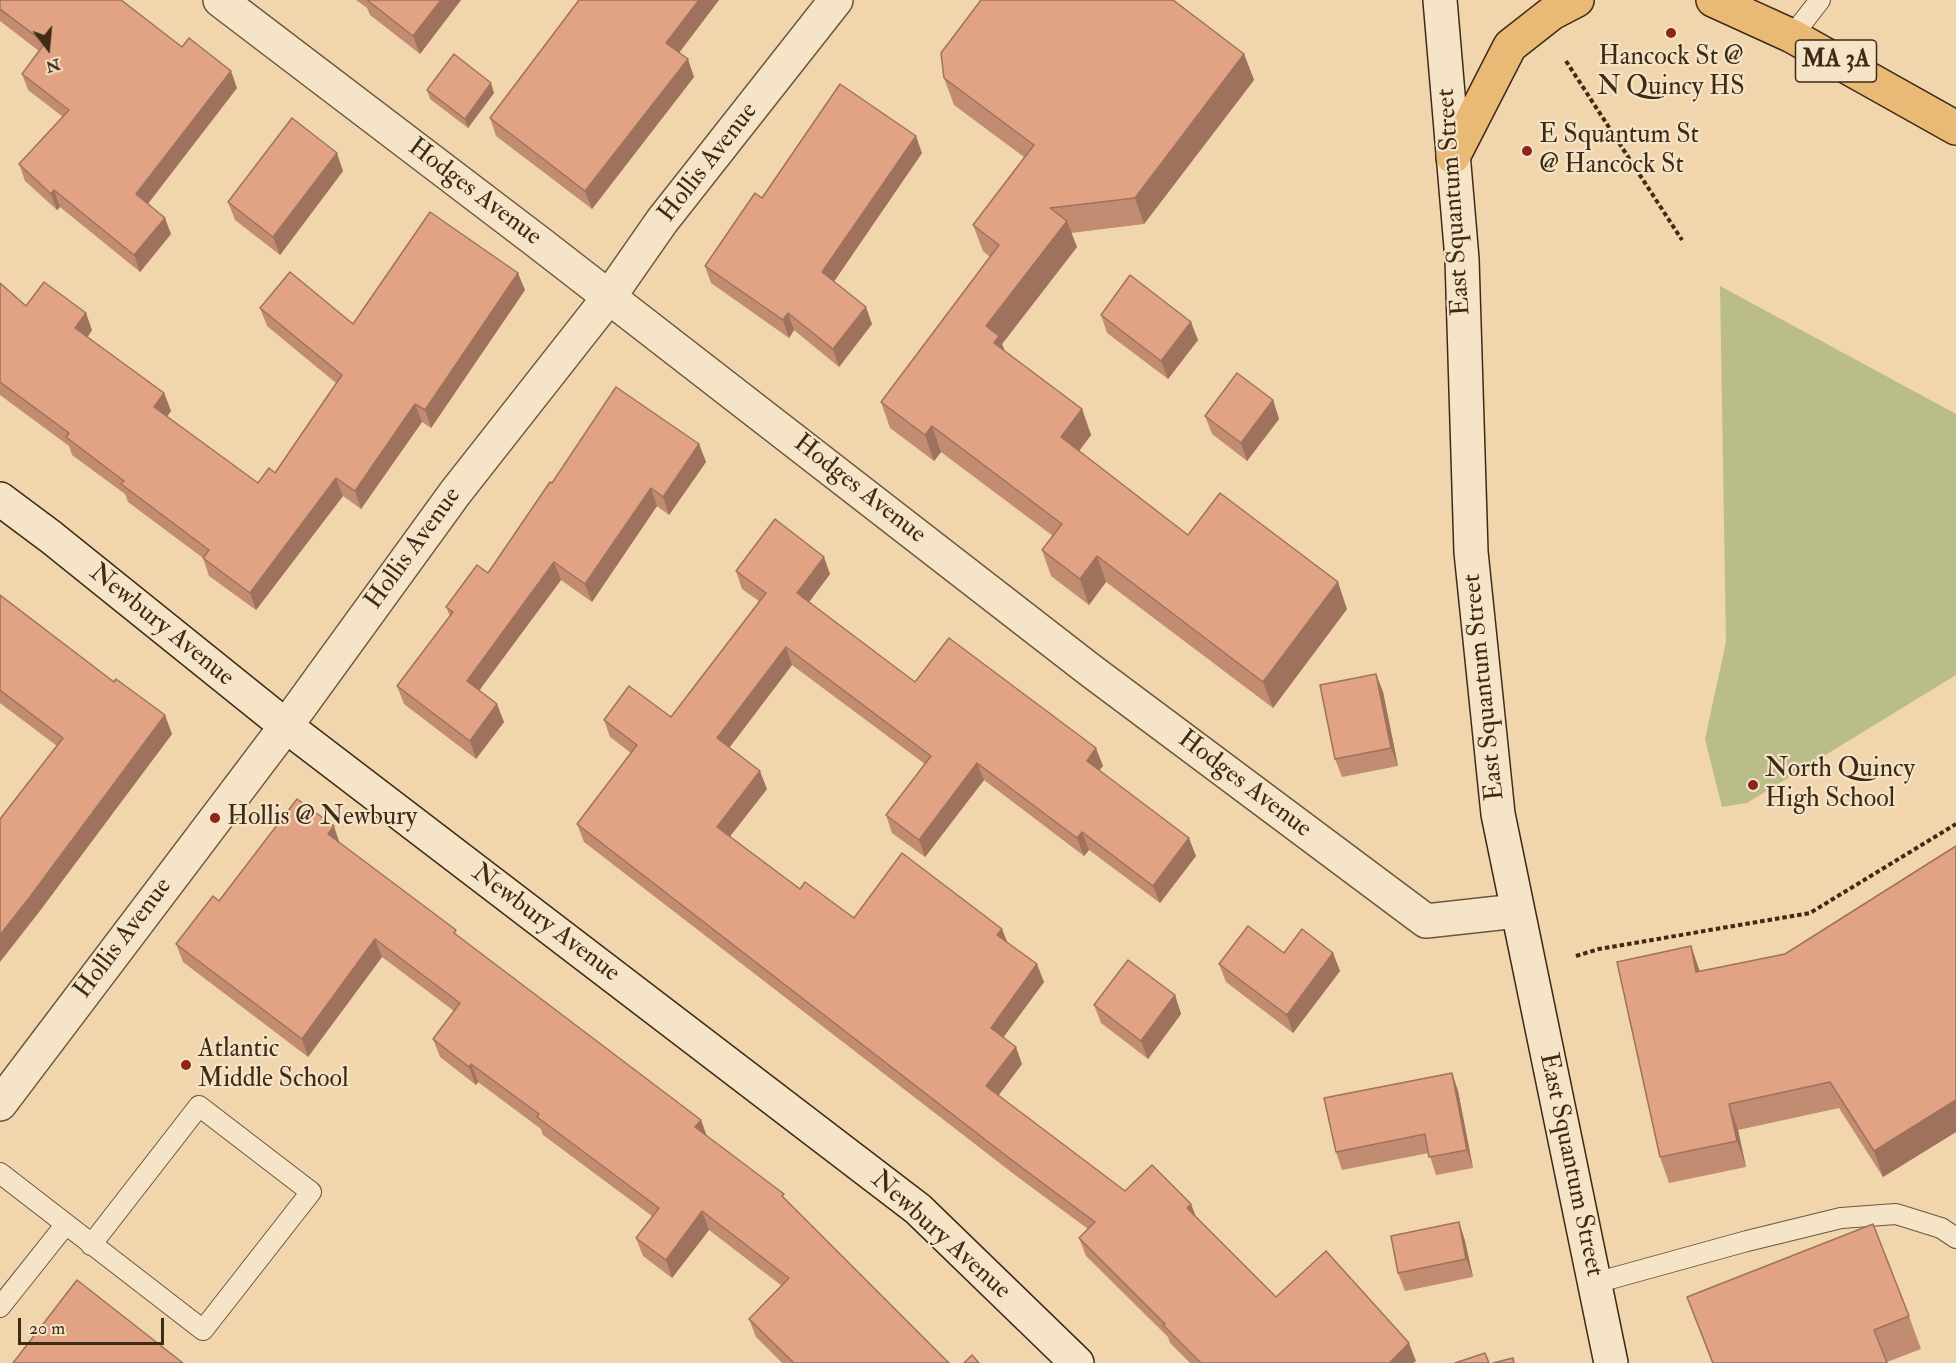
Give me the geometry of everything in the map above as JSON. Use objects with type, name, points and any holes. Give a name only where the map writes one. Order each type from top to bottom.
[{"type":"main road","points":[[1453,157],[1510,46],[1552,13],[1577,0]]},
{"type":"main road","name":"MA 3A","points":[[1713,0],[1792,36],[1956,128]]},
{"type":"street","name":"Hodges Avenue","points":[[220,0],[1081,662],[1426,921],[1517,910]]},
{"type":"street","name":"Hollis Avenue","points":[[0,1104],[286,726],[455,493],[609,297],[662,221],[836,0]]},
{"type":"street","name":"East Squantum Street","points":[[1440,0],[1462,259],[1471,552],[1498,814],[1611,1363]]},
{"type":"street","name":"Newbury Avenue","points":[[0,499],[51,537],[286,726],[918,1209],[1077,1363]]},
{"type":"lane","points":[[1792,36],[1820,0]]},
{"type":"lane","points":[[0,1173],[91,1245],[203,1330],[311,1192],[199,1106],[91,1245]]},
{"type":"lane","points":[[1595,1283],[1841,1218],[1896,1214],[1941,1228],[1956,1238]]},
{"type":"lane","points":[[0,1307],[66,1224]]},
{"type":"path","points":[[1566,61],[1682,240]]},
{"type":"path","points":[[1576,956],[1599,949],[1810,913],[1956,824]]},
{"type":"green space","points":[[1720,286],[1956,414],[1956,675],[1747,803],[1722,807],[1705,739],[1726,642]]},
{"type":"building","points":[[0,0],[121,0],[182,47],[189,38],[231,71],[136,194],[165,218],[134,255],[54,190],[51,194],[19,164],[69,110],[22,74],[45,43],[0,9]]},
{"type":"building","points":[[367,0],[441,0],[413,36]]},
{"type":"building","points":[[579,0],[699,0],[666,43],[688,59],[585,191],[490,118]]},
{"type":"building","points":[[981,0],[1173,0],[1244,54],[1135,198],[1050,208],[1067,221],[986,326],[999,336],[994,343],[1082,409],[1061,437],[1188,535],[1220,493],[1338,582],[1263,682],[1097,556],[1080,579],[1042,550],[1062,524],[932,426],[925,435],[881,402],[999,245],[973,225],[1034,145],[944,78],[941,53]]},
{"type":"building","points":[[454,54],[491,83],[465,119],[427,90]]},
{"type":"building","points":[[840,84],[916,136],[822,272],[866,307],[833,349],[788,313],[783,320],[705,266],[755,193],[762,198]]},
{"type":"building","points":[[292,118],[337,153],[273,237],[228,202]]},
{"type":"building","points":[[430,212],[518,273],[425,410],[415,404],[355,491],[336,478],[250,593],[203,558],[209,550],[121,484],[124,481],[66,437],[69,433],[0,382],[0,283],[26,306],[44,282],[86,313],[75,328],[164,393],[154,407],[258,483],[269,468],[275,473],[342,375],[260,308],[290,272],[353,324]]},
{"type":"building","points":[[1130,275],[1191,322],[1161,361],[1101,315]]},
{"type":"building","points":[[1237,373],[1273,400],[1241,443],[1205,416]]},
{"type":"building","points":[[616,387],[699,444],[663,497],[651,488],[585,584],[554,562],[467,681],[497,704],[470,741],[397,686],[453,612],[446,607],[477,565],[488,573]]},
{"type":"building","points":[[775,519],[824,557],[797,593],[915,682],[949,638],[1096,748],[1087,761],[1189,838],[1153,886],[1082,832],[1077,838],[977,763],[919,840],[886,815],[931,756],[786,647],[717,738],[760,771],[717,827],[800,889],[805,882],[854,918],[902,853],[1002,929],[997,935],[1037,964],[991,1028],[1016,1047],[986,1086],[1125,1191],[1152,1165],[1191,1204],[1187,1208],[1276,1297],[1326,1251],[1409,1343],[1389,1363],[1201,1363],[1079,1238],[1095,1222],[577,824],[637,745],[604,720],[629,686],[671,717],[766,593],[736,571]]},
{"type":"building","points":[[0,595],[114,682],[116,679],[165,715],[0,935],[0,819],[63,738],[0,690]]},
{"type":"building","points":[[1376,674],[1391,748],[1335,759],[1320,685]]},
{"type":"building","points":[[297,799],[334,826],[328,834],[456,930],[454,933],[701,1120],[695,1127],[784,1194],[782,1196],[949,1363],[794,1363],[749,1319],[789,1278],[702,1211],[666,1260],[636,1238],[659,1208],[537,1117],[539,1114],[471,1064],[469,1067],[433,1039],[460,1003],[375,939],[302,1039],[176,944],[213,896],[219,901]]},
{"type":"building","points":[[1956,846],[1956,1100],[1874,1151],[1830,1082],[1729,1104],[1737,1141],[1660,1157],[1617,962],[1691,946],[1696,972],[1785,954]]},
{"type":"building","points":[[1248,926],[1284,953],[1302,929],[1333,953],[1287,1015],[1219,964]]},
{"type":"building","points":[[1128,960],[1175,995],[1141,1041],[1094,1005]]},
{"type":"building","points":[[1452,1073],[1467,1150],[1429,1157],[1425,1134],[1336,1152],[1324,1098]]},
{"type":"building","points":[[1459,1222],[1466,1259],[1398,1273],[1391,1236]]},
{"type":"building","points":[[1873,1224],[1909,1316],[1874,1330],[1887,1363],[1713,1363],[1687,1297]]},
{"type":"building","points":[[77,1280],[183,1363],[13,1363]]},
{"type":"building","points":[[1485,1353],[1489,1363],[1455,1363]]},
{"type":"building","points":[[972,1355],[979,1363],[964,1363]]},
{"type":"building","points":[[1513,1358],[1514,1363],[1493,1363]]},
{"type":"place","name":"Hancock St @ N Quincy HS","points":[[1671,33]]},
{"type":"place","name":"E Squantum St @ Hancock St","points":[[1527,151]]},
{"type":"place","name":"North Quincy High School","points":[[1753,785]]},
{"type":"place","name":"Hollis @ Newbury","points":[[215,818]]},
{"type":"place","name":"Atlantic Middle School","points":[[186,1065]]}]
